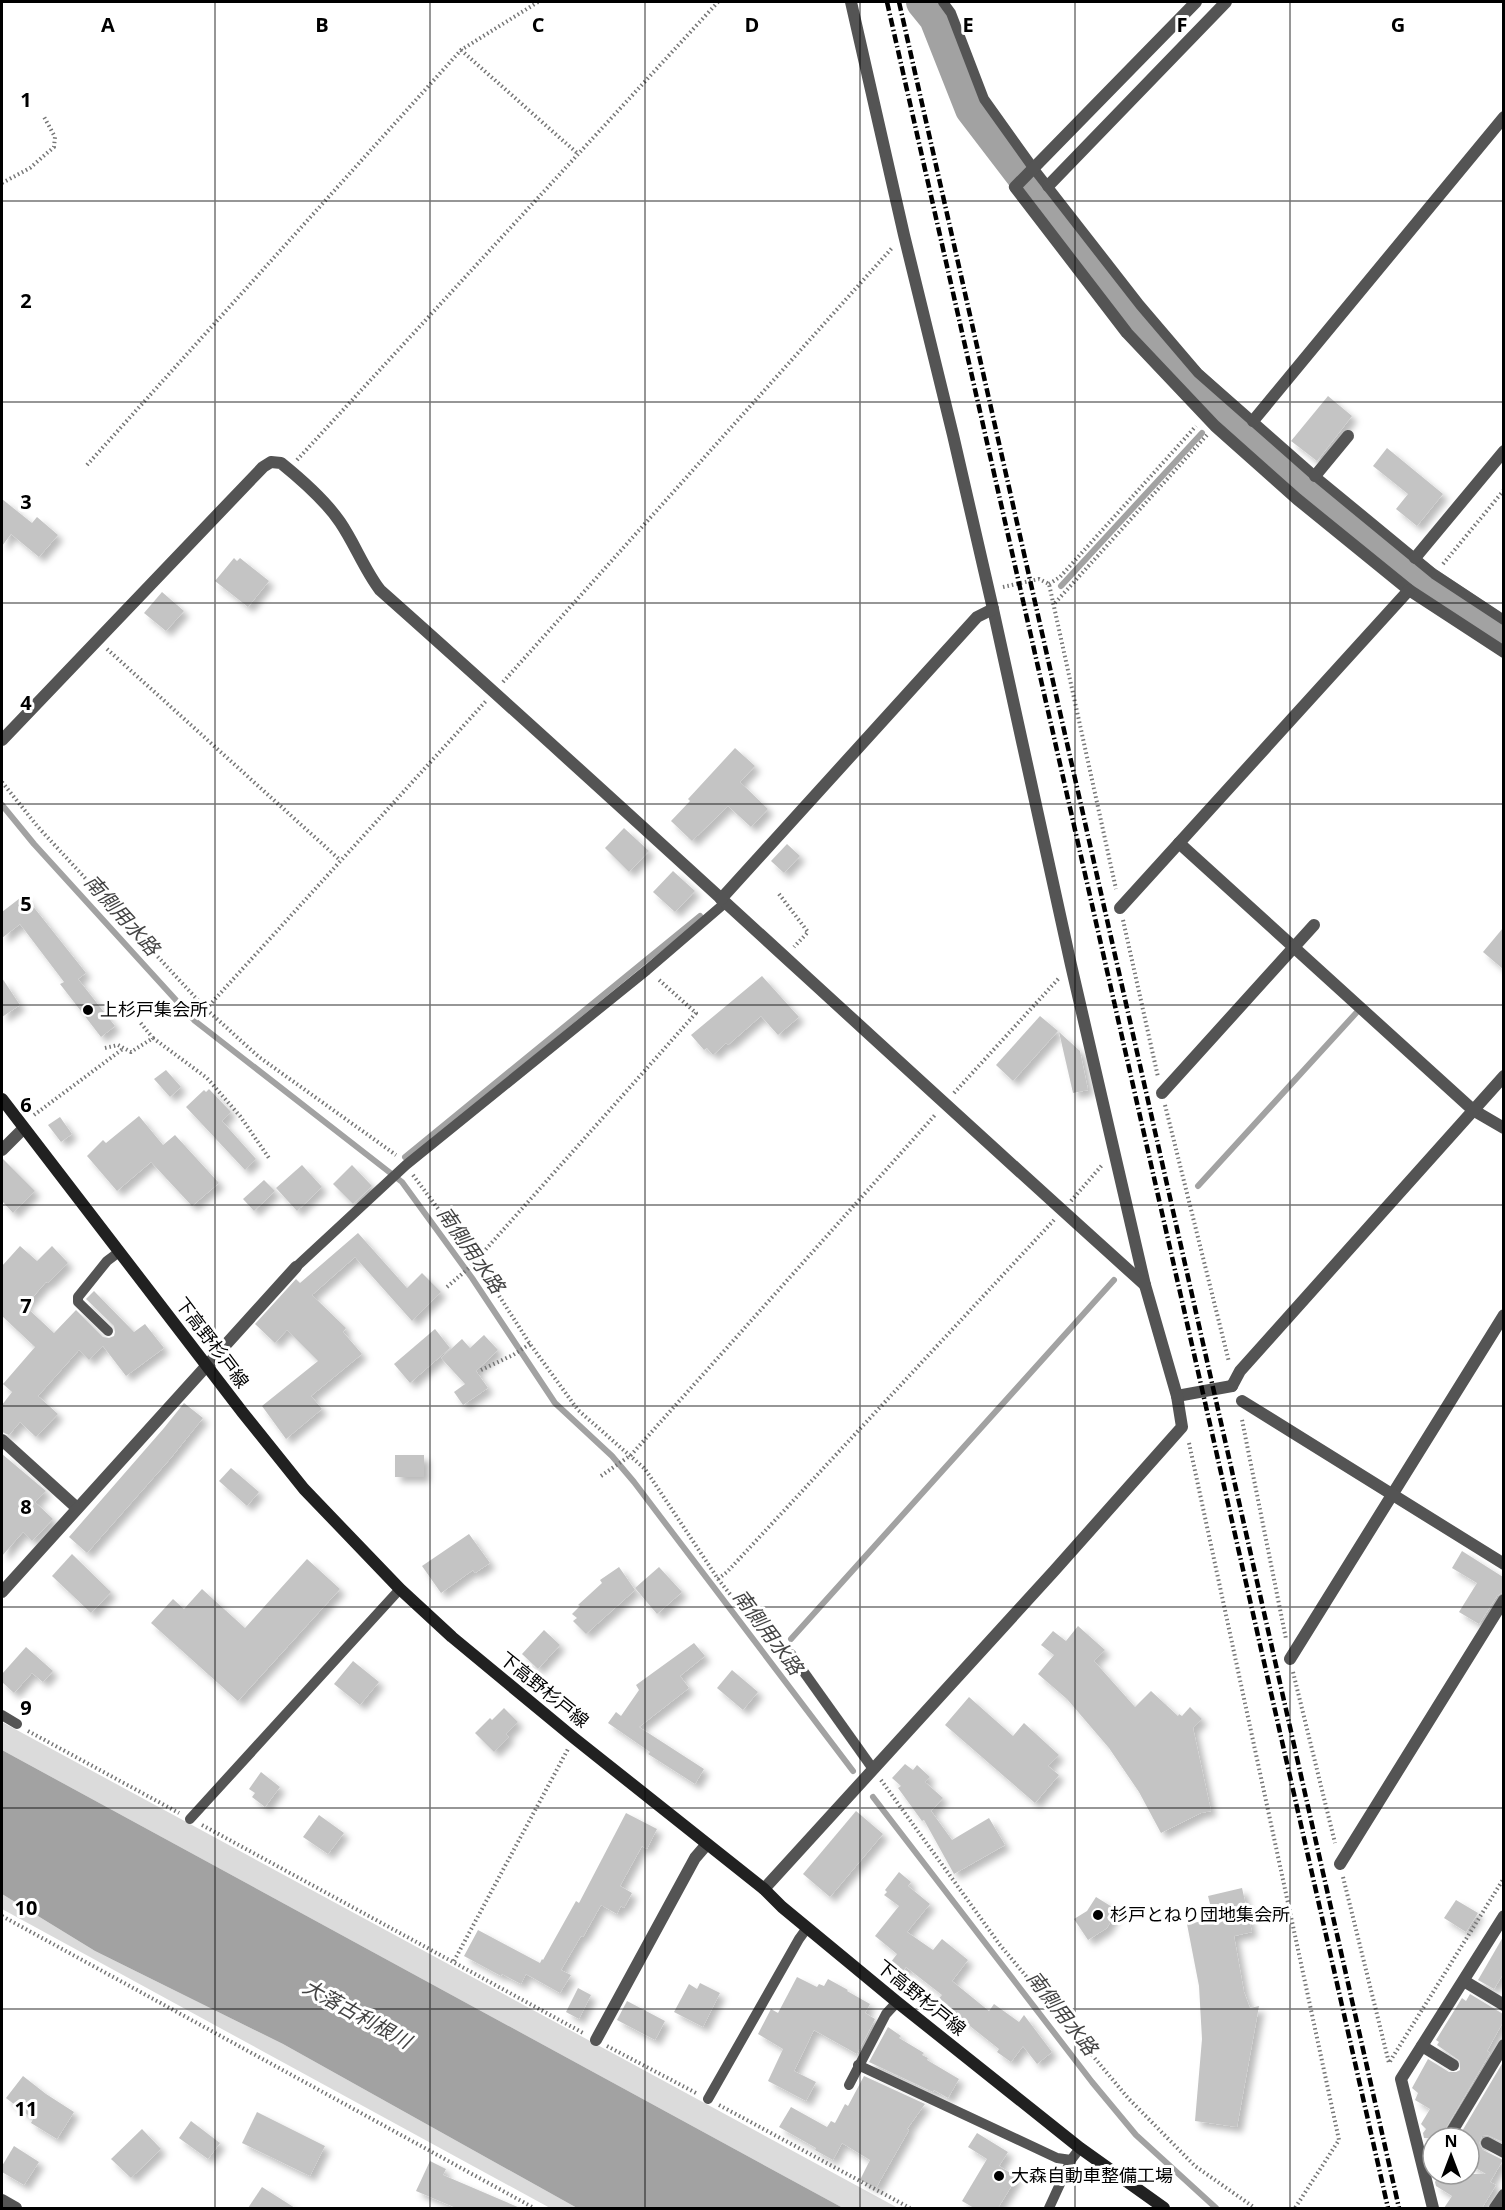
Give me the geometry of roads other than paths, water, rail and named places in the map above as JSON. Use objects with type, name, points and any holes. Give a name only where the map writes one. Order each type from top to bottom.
[{"type":"main road","name":"下高野杉戸線","points":[[2,1099],[118,1252],[304,1489],[400,1589],[452,1637],[574,1738],[764,1889],[807,1928],[897,2002],[1080,2148],[1164,2208]]},
{"type":"street","points":[[764,1889],[1182,1427],[1177,1396],[1145,1285],[1071,965],[989,590],[851,2]]},
{"type":"street","points":[[1196,2],[1015,187],[1127,333],[1215,426],[1297,499],[1408,590],[1503,652]]},
{"type":"street","points":[[1047,186],[1226,2]]},
{"type":"street","points":[[1253,422],[1503,117]]},
{"type":"street","points":[[1315,476],[1348,436]]},
{"type":"street","points":[[1416,558],[1503,451]]},
{"type":"street","points":[[2,740],[263,467],[271,462],[281,463],[328,506],[342,524],[367,573],[380,591],[495,692],[1145,1285]]},
{"type":"street","points":[[1120,908],[1408,590]]},
{"type":"street","points":[[723,901],[972,622],[993,609]]},
{"type":"street","points":[[1179,843],[1473,1110],[1503,1128]]},
{"type":"street","points":[[1162,1093],[1314,926]]},
{"type":"street","points":[[1177,1396],[1234,1381],[1503,1076]]},
{"type":"street","points":[[2,1150],[23,1129]]},
{"type":"street","points":[[2,1589],[296,1267]]},
{"type":"street","points":[[1290,1659],[1503,1315]]},
{"type":"street","points":[[1234,1381],[1242,1401],[1503,1564]]},
{"type":"street","points":[[2,1440],[77,1508]]},
{"type":"street","points":[[1340,1864],[1503,1600]]},
{"type":"street","points":[[596,2040],[695,1858],[707,1844]]},
{"type":"street","points":[[1421,2156],[1401,2079],[1503,1916]]},
{"type":"street","points":[[1464,1981],[1503,2005]]},
{"type":"street","points":[[1455,2126],[1503,2045]]},
{"type":"street","points":[[1422,2046],[1453,2065]]},
{"type":"street","points":[[1487,2143],[1503,2152]]},
{"type":"street","points":[[1428,2186],[1433,2208]]},
{"type":"street","points":[[1495,2208],[1503,2195]]},
{"type":"street","points":[[2,2200],[16,2208]]},
{"type":"lane","points":[[943,2],[951,13],[984,99],[1047,186],[1140,305],[1198,373],[1315,476],[1434,574],[1503,620]]},
{"type":"lane","points":[[296,1267],[404,1168],[647,970],[723,901]]},
{"type":"lane","points":[[108,1331],[78,1302],[78,1297],[107,1261],[118,1252]]},
{"type":"lane","points":[[190,1819],[400,1589]]},
{"type":"lane","points":[[790,1654],[873,1770]]},
{"type":"lane","points":[[2,1715],[17,1724]]},
{"type":"lane","points":[[708,2099],[807,1928]]},
{"type":"lane","points":[[849,2085],[886,2014],[897,2002]]},
{"type":"lane","points":[[858,2065],[1058,2158],[1071,2160]]},
{"type":"lane","points":[[1049,2208],[1071,2160],[1080,2148]]},
{"type":"water","name":"大落古利根川","points":[[2,1750],[843,2208],[577,2208],[283,2044],[95,1951],[2,1894]]},
{"type":"waterway","points":[[923,2],[936,18],[972,109],[1145,335],[1189,381],[1305,486],[1423,581],[1504,635]]},
{"type":"waterway","points":[[1061,586],[1202,433]]},
{"type":"waterway","name":"南側用水路","points":[[2,805],[34,844],[195,1021],[402,1182],[472,1278],[555,1403],[612,1456],[634,1482],[853,1771]]},
{"type":"waterway","points":[[405,1157],[700,916]]},
{"type":"waterway","points":[[1198,1186],[1357,1012]]},
{"type":"waterway","points":[[791,1639],[1114,1280]]},
{"type":"waterway","name":"南側用水路","points":[[873,1797],[1092,2082],[1136,2135],[1216,2208]]},
{"type":"railway","points":[[887,2],[1388,2208]]},
{"type":"railway","points":[[899,2],[1399,2208]]},
{"type":"place","name":"上杉戸集会所","points":[[88,1010]]},
{"type":"place","name":"杉戸とねり団地集会所","points":[[1098,1915]]},
{"type":"place","name":"大森自動車整備工場","points":[[999,2176]]}]
